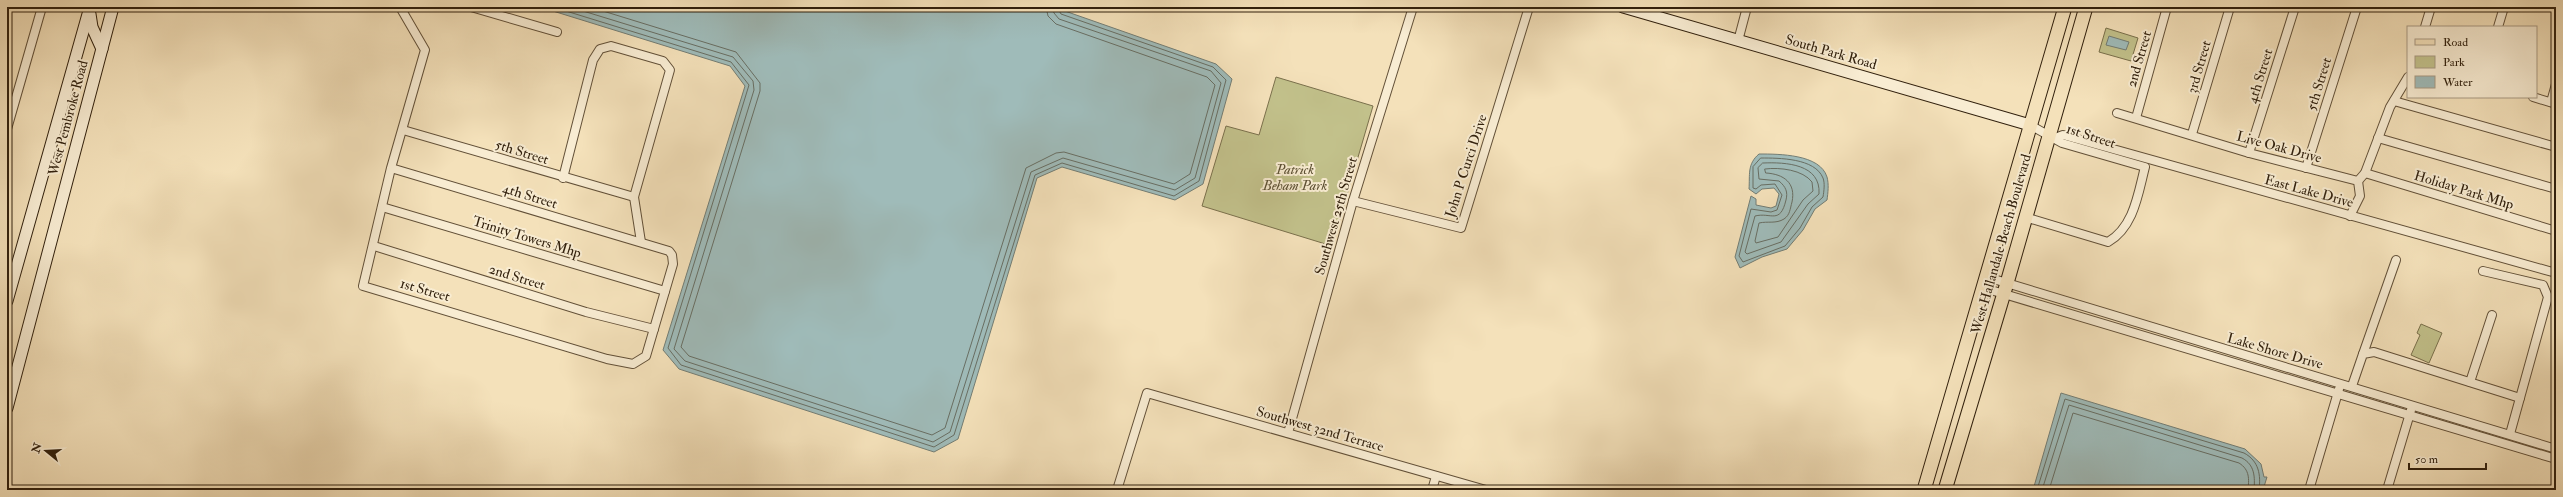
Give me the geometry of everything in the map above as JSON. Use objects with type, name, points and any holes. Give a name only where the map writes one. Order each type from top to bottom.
[{"type":"main road","points":[[91,7],[92,27],[102,49]]},
{"type":"main road","name":"West Pembroke Road","points":[[7,301],[91,7]]},
{"type":"main road","name":"West Pembroke Road","points":[[7,408],[113,7]]},
{"type":"main road","name":"South Park Road","points":[[1623,7],[2030,125]]},
{"type":"main road","name":"West Hallandale Beach Boulevard","points":[[1925,489],[2065,7]]},
{"type":"main road","name":"West Hallandale Beach Boulevard","points":[[1945,489],[2006,289],[2025,217],[2052,137],[2086,7]]},
{"type":"main road","points":[[1945,489],[1941,465],[1963,389],[1961,367]]},
{"type":"street","points":[[7,129],[42,7]]},
{"type":"street","name":"1st Street","points":[[400,7],[425,50],[391,168],[374,246],[363,286],[607,359],[633,364],[642,360],[646,356],[673,259],[669,251],[661,248]]},
{"type":"street","points":[[471,7],[557,32]]},
{"type":"street","name":"Southwest 25th Street","points":[[1288,433],[1353,201],[1413,7]]},
{"type":"street","name":"John P Curci Drive","points":[[1353,201],[1461,228],[1529,7]]},
{"type":"street","points":[[1738,41],[1747,7]]},
{"type":"street","name":"2nd Street","points":[[2136,118],[2167,7]]},
{"type":"street","name":"3rd Street","points":[[2192,134],[2230,7]]},
{"type":"street","name":"4th Street","points":[[2249,153],[2295,7]]},
{"type":"street","name":"5th Street","points":[[2306,168],[2356,7]]},
{"type":"street","points":[[2425,26],[2430,7]]},
{"type":"street","points":[[2498,26],[2504,7]]},
{"type":"street","points":[[563,178],[594,60],[600,49],[610,46],[663,61],[670,70],[634,197],[641,242]]},
{"type":"street","points":[[2350,216],[2360,196],[2358,181],[2364,173],[2392,104],[2407,79]]},
{"type":"street","points":[[2536,98],[2554,103],[2556,84]]},
{"type":"street","points":[[2392,104],[2556,147]]},
{"type":"street","name":"Live Oak Drive","points":[[2117,113],[2192,134],[2249,153],[2358,181]]},
{"type":"street","name":"1st Street","points":[[2025,217],[2108,242],[2117,237],[2133,213],[2145,167],[2062,143],[2030,125]]},
{"type":"street","name":"5th Street","points":[[403,130],[563,178],[634,197]]},
{"type":"street","name":"East Lake Drive","points":[[2052,137],[2063,134],[2556,273]]},
{"type":"street","points":[[2378,138],[2556,190]]},
{"type":"street","name":"4th Street","points":[[391,168],[661,248]]},
{"type":"street","name":"Holiday Park Mhp","points":[[2364,173],[2556,231]]},
{"type":"street","name":"Trinity Towers Mhp","points":[[382,207],[665,291]]},
{"type":"street","name":"2nd Street","points":[[374,246],[586,312],[654,329]]},
{"type":"street","points":[[2352,386],[2396,260]]},
{"type":"street","points":[[2483,271],[2543,285],[2548,297],[2520,398],[2514,435],[2514,447]]},
{"type":"street","name":"Lake Shore Drive","points":[[1985,282],[2077,316],[2556,459]]},
{"type":"street","name":"Lake Shore Drive","points":[[2006,289],[2080,306],[2413,404],[2556,449]]},
{"type":"street","points":[[2077,316],[2080,306]]},
{"type":"street","points":[[2470,382],[2492,315]]},
{"type":"street","points":[[2363,354],[2374,352],[2520,398]]},
{"type":"street","points":[[2309,490],[2341,383]]},
{"type":"street","name":"Southwest 32nd Terrace","points":[[1117,490],[1147,393],[1486,490]]},
{"type":"street","points":[[2387,490],[2413,404]]},
{"type":"street","points":[[2469,433],[2472,422]]},
{"type":"street","points":[[1432,490],[1436,476]]},
{"type":"green space","points":[[2106,28],[2138,38],[2131,61],[2099,52]]},
{"type":"green space","name":"Patrick Beham Park","points":[[1276,77],[1373,106],[1332,246],[1202,206],[1226,126],[1259,135]]},
{"type":"green space","points":[[2421,324],[2442,333],[2429,363],[2411,355],[2420,335],[2417,333]]},
{"type":"water","points":[[540,7],[1060,7],[1062,10],[1216,64],[1232,79],[1203,184],[1175,200],[1062,167],[1037,178],[958,439],[934,452],[679,369],[663,350],[745,86],[730,66]]},
{"type":"water","points":[[2109,36],[2129,42],[2126,50],[2106,45]]},
{"type":"water","points":[[1759,154],[1787,155],[1808,160],[1816,164],[1823,169],[1827,177],[1827,200],[1815,209],[1803,230],[1787,249],[1762,257],[1740,268],[1735,257],[1751,196],[1756,199],[1756,205],[1771,208],[1776,206],[1779,194],[1774,188],[1762,189],[1756,194],[1749,189],[1749,174],[1751,166]]},
{"type":"water","points":[[2061,393],[2245,449],[2261,464],[2264,477],[2267,477],[2263,490],[2033,490]]}]
